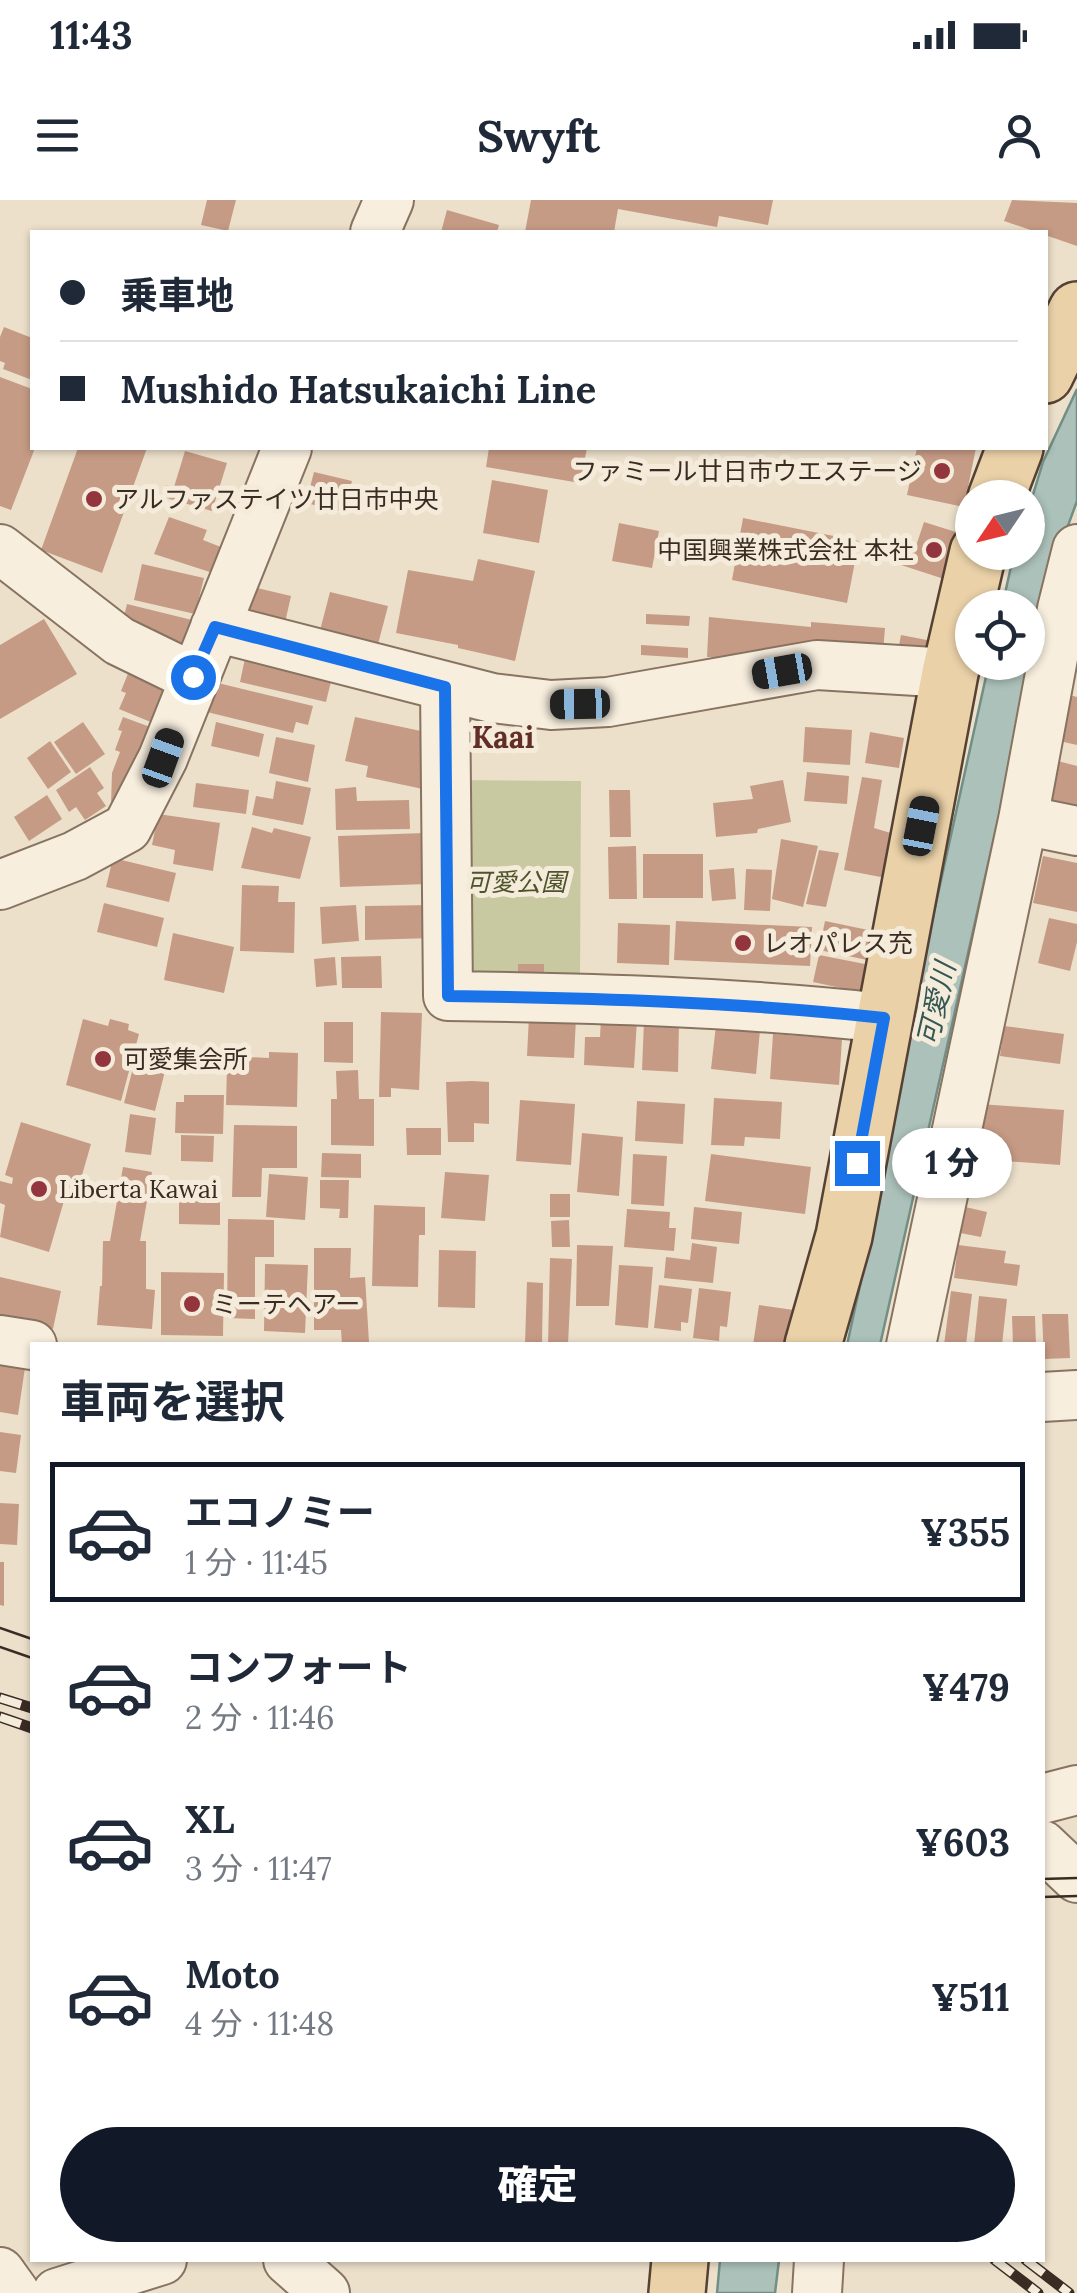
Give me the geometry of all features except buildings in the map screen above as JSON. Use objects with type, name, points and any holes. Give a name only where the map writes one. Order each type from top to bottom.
[{"type":"main road","points":[[1048,369],[1077,310]]},
{"type":"main road","points":[[1003,480],[1014,450]]},
{"type":"main road","points":[[814,1342],[844,1236],[950,673],[974,570]]},
{"type":"main road","points":[[677,2293],[680,2262]]},
{"type":"street","points":[[376,230],[389,200]]},
{"type":"street","points":[[0,885],[76,856],[127,828],[163,758],[286,450]]},
{"type":"street","points":[[0,550],[119,641],[193,677]]},
{"type":"street","points":[[913,1342],[1077,550]]},
{"type":"street","points":[[215,627],[492,698],[551,705],[580,704],[816,665],[950,673]]},
{"type":"street","points":[[445,687],[448,996],[664,1000],[884,1018]]},
{"type":"street","points":[[1023,820],[1077,831]]},
{"type":"street","points":[[0,1340],[30,1345]]},
{"type":"street","points":[[1045,1397],[1077,1395]]},
{"type":"street","points":[[1045,1798],[1077,1790]]},
{"type":"street","points":[[1045,1848],[1077,1878]]},
{"type":"street","points":[[56,2293],[156,2262]]},
{"type":"street","points":[[290,2262],[325,2293]]},
{"type":"street","points":[[816,2293],[818,2262]]},
{"type":"street","points":[[0,2272],[15,2293]]},
{"type":"green space","name":"可愛公園","points":[[450,780],[581,781],[580,983],[452,982]]},
{"type":"water","points":[[1077,389],[1077,501],[1058,553],[1045,611],[1045,590],[1006,590],[1010,570],[1045,570],[1045,480],[1037,480]]},
{"type":"water","name":"可愛川","points":[[985,680],[1029,680],[881,1342],[848,1342],[878,1203],[915,998]]},
{"type":"water","points":[[720,2262],[779,2262],[775,2293],[717,2293]]},
{"type":"tram line","points":[[0,1628],[30,1638]]},
{"type":"tram line","points":[[0,1647],[30,1657]]},
{"type":"tram line","points":[[1045,1879],[1077,1878]]},
{"type":"tram line","points":[[1045,1897],[1077,1896]]},
{"type":"railway","points":[[0,1698],[30,1707]]},
{"type":"railway","points":[[0,1717],[30,1727]]},
{"type":"railway","points":[[998,2262],[1038,2293]]},
{"type":"railway","points":[[1029,2262],[1069,2293]]},
{"type":"place","name":"ファミール廿日市ウエステージ","points":[[942,471]]},
{"type":"place","name":"アルファステイツ廿日市中央","points":[[94,499]]},
{"type":"place","name":"中国興業株式会社 本社","points":[[934,550]]},
{"type":"place","name":"レオパレス充","points":[[743,943]]},
{"type":"place","name":"可愛集会所","points":[[103,1059]]},
{"type":"place","name":"Liberta Kawai","points":[[39,1189]]},
{"type":"place","name":"ミーテヘアー","points":[[192,1304]]},
{"type":"district","name":"Kaai","points":[[503,738]]},
{"type":"route","points":[[193,677],[215,627],[445,687],[448,996],[664,1000],[884,1018],[857,1163]]}]
